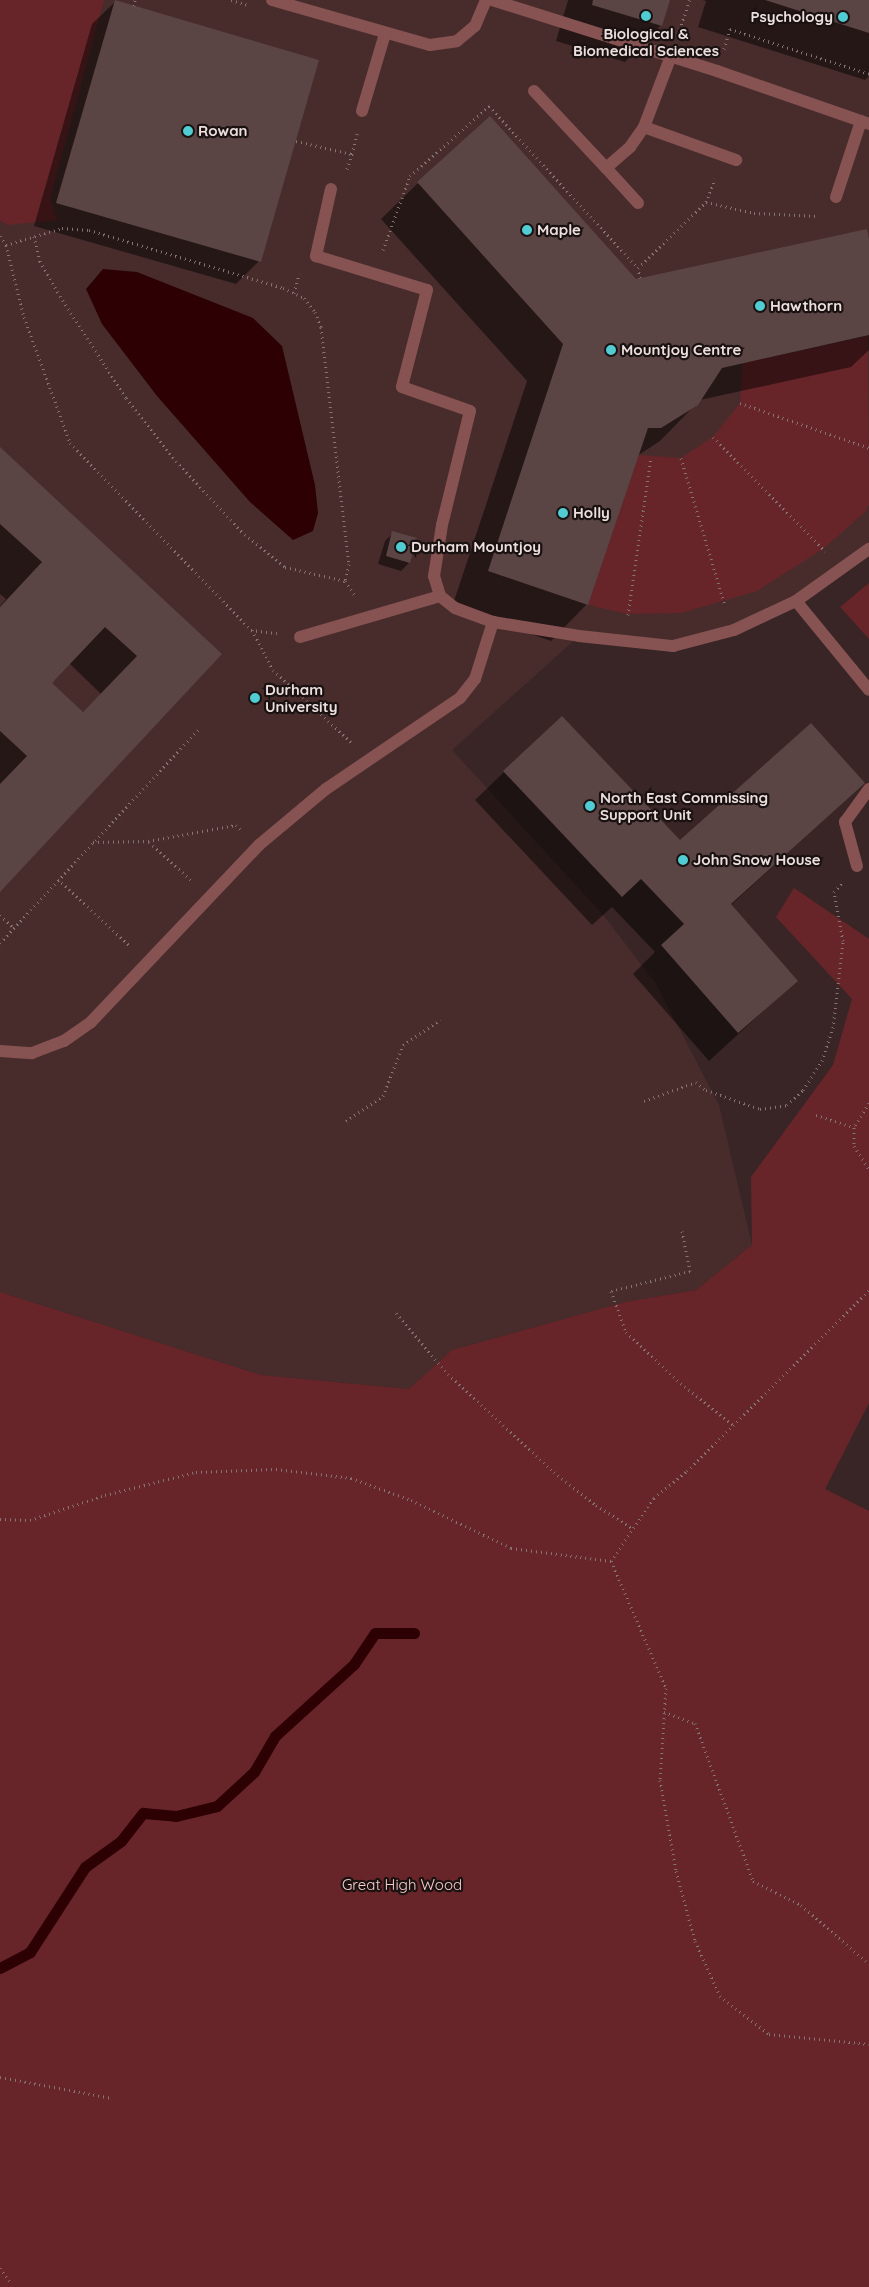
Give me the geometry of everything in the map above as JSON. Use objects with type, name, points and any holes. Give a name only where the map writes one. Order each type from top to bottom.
[{"type":"lane","points":[[272,0],[385,34],[430,44],[457,41],[475,26],[486,0]]},
{"type":"lane","points":[[492,0],[718,71],[865,122],[836,197]]},
{"type":"lane","points":[[362,111],[385,34]]},
{"type":"lane","points":[[606,168],[630,147],[644,127],[671,56]]},
{"type":"lane","points":[[534,91],[638,203]]},
{"type":"lane","points":[[644,127],[736,160]]},
{"type":"lane","points":[[331,189],[316,256],[427,290],[402,387],[470,411],[436,556],[434,576],[440,596],[455,608],[493,622],[629,643],[673,646],[734,630],[796,601],[869,549]]},
{"type":"lane","points":[[300,637],[440,596]]},
{"type":"lane","points":[[796,601],[869,690]]},
{"type":"lane","points":[[0,1051],[32,1054],[64,1041],[91,1022],[258,845],[326,789],[460,698],[475,679],[493,622]]},
{"type":"lane","points":[[857,866],[845,822],[869,789]]},
{"type":"path","points":[[134,6],[135,0]]},
{"type":"path","points":[[671,56],[690,0]]},
{"type":"path","points":[[718,71],[730,29],[869,74]]},
{"type":"path","points":[[374,274],[410,176],[490,106],[638,268],[640,278]]},
{"type":"path","points":[[348,169],[362,111]]},
{"type":"path","points":[[296,141],[352,154]]},
{"type":"path","points":[[638,268],[706,202],[723,156]]},
{"type":"path","points":[[706,202],[754,213],[821,216],[836,197]]},
{"type":"path","points":[[6,245],[62,228],[89,230],[283,288],[304,298],[315,312],[321,327],[349,564],[345,581]]},
{"type":"path","points":[[0,236],[6,245],[24,318],[70,443],[251,630],[273,670],[371,760]]},
{"type":"path","points":[[34,236],[40,261],[60,296],[126,398],[176,461],[241,531],[286,567],[345,581],[369,617]]},
{"type":"path","points":[[740,403],[869,448]]},
{"type":"path","points":[[713,437],[842,569]]},
{"type":"path","points":[[629,643],[628,614],[651,458]]},
{"type":"path","points":[[681,458],[734,630]]},
{"type":"path","points":[[251,630],[300,637]]},
{"type":"path","points":[[0,943],[200,728]]},
{"type":"path","points":[[93,842],[148,841],[236,825],[258,845]]},
{"type":"path","points":[[148,841],[195,884]]},
{"type":"path","points":[[644,1101],[696,1082],[706,1090],[760,1109],[787,1105],[803,1090],[822,1061],[834,1028],[843,941],[834,892],[857,866]]},
{"type":"path","points":[[58,880],[134,950]]},
{"type":"path","points":[[0,914],[14,928]]},
{"type":"path","points":[[346,1121],[383,1096],[403,1045],[440,1020]]},
{"type":"path","points":[[869,1103],[854,1126],[854,1146],[869,1169]]},
{"type":"path","points":[[816,1116],[854,1126]]},
{"type":"path","points":[[682,1231],[690,1271],[611,1291],[626,1332],[677,1380],[733,1425]]},
{"type":"path","points":[[611,1561],[654,1498],[687,1471],[869,1290]]},
{"type":"path","points":[[396,1313],[448,1374],[554,1472],[596,1505],[632,1528]]},
{"type":"path","points":[[0,1519],[30,1520],[105,1496],[196,1472],[276,1469],[351,1478],[412,1500],[511,1548],[611,1561]]},
{"type":"path","points":[[611,1561],[666,1688],[660,1780],[676,1871],[695,1941],[720,1996],[769,2034],[869,2044]]},
{"type":"path","points":[[664,1712],[696,1723],[753,1881],[801,1906],[869,1964]]},
{"type":"path","points":[[0,2077],[112,2098]]},
{"type":"path","points":[[0,2268],[9,2281]]},
{"type":"shaded area","name":"Durham University","points":[[0,0],[869,0],[869,549],[796,601],[673,646],[579,636],[452,750],[604,916],[656,984],[719,1105],[752,1245],[696,1290],[625,1302],[452,1350],[409,1389],[261,1375],[0,1292]]},
{"type":"shaded area","points":[[103,269],[137,272],[253,318],[282,346],[315,485],[318,513],[313,531],[293,540],[250,502],[157,396],[102,324],[86,289]]},
{"type":"green space","points":[[0,0],[104,0],[50,198],[57,220],[7,225],[0,220]]},
{"type":"green space","points":[[868,336],[869,504],[865,512],[823,549],[757,591],[681,613],[628,614],[588,605],[639,455],[681,458],[713,437],[740,403],[743,363]]},
{"type":"green space","points":[[869,583],[869,639],[840,607]]},
{"type":"green space","name":"Great High Wood","points":[[794,888],[869,939],[869,1403],[825,1489],[869,1511],[869,2287],[0,2287],[0,1292],[261,1375],[409,1389],[452,1350],[625,1302],[696,1290],[752,1245],[751,1177],[833,1065],[852,999],[776,917]]},
{"type":"building","name":"Rowan","points":[[115,0],[319,60],[261,262],[56,203]]},
{"type":"building","name":"Biological & Biomedical Sciences","points":[[593,0],[670,0],[662,26],[592,5]]},
{"type":"building","name":"Psychology","points":[[765,0],[869,0],[869,33]]},
{"type":"building","points":[[490,116],[636,279],[867,229],[869,239],[869,335],[722,368],[698,405],[661,428],[648,428],[588,605],[488,571],[563,344],[417,182]]},
{"type":"building","points":[[0,447],[222,654],[0,892],[0,784],[27,756],[0,731],[0,607],[42,562],[0,524]],"holes":[[[105,627],[137,656],[83,712],[52,683]]]},
{"type":"building","name":"Durham Mountjoy","points":[[392,531],[417,538],[410,563],[386,556]]},
{"type":"building","name":"John Snow House","points":[[562,716],[680,840],[811,723],[865,783],[731,904],[798,981],[738,1033],[661,945],[684,924],[641,879],[622,897],[503,771]]},
{"type":"waterway","points":[[0,1968],[30,1952],[85,1867],[121,1841],[143,1813],[176,1816],[217,1806],[254,1772],[275,1736],[354,1664],[375,1633],[414,1633]]},
{"type":"place","name":"Biological & Biomedical Sciences","points":[[646,16]]},
{"type":"place","name":"Psychology","points":[[843,17]]},
{"type":"place","name":"Rowan","points":[[188,131]]},
{"type":"place","name":"Maple","points":[[527,230]]},
{"type":"place","name":"Hawthorn","points":[[760,306]]},
{"type":"place","name":"Mountjoy Centre","points":[[611,350]]},
{"type":"place","name":"Holly","points":[[563,513]]},
{"type":"place","name":"Durham Mountjoy","points":[[401,547]]},
{"type":"place","name":"Durham University","points":[[255,698]]},
{"type":"place","name":"North East Commissing Support Unit","points":[[590,806]]},
{"type":"place","name":"John Snow House","points":[[683,860]]}]
